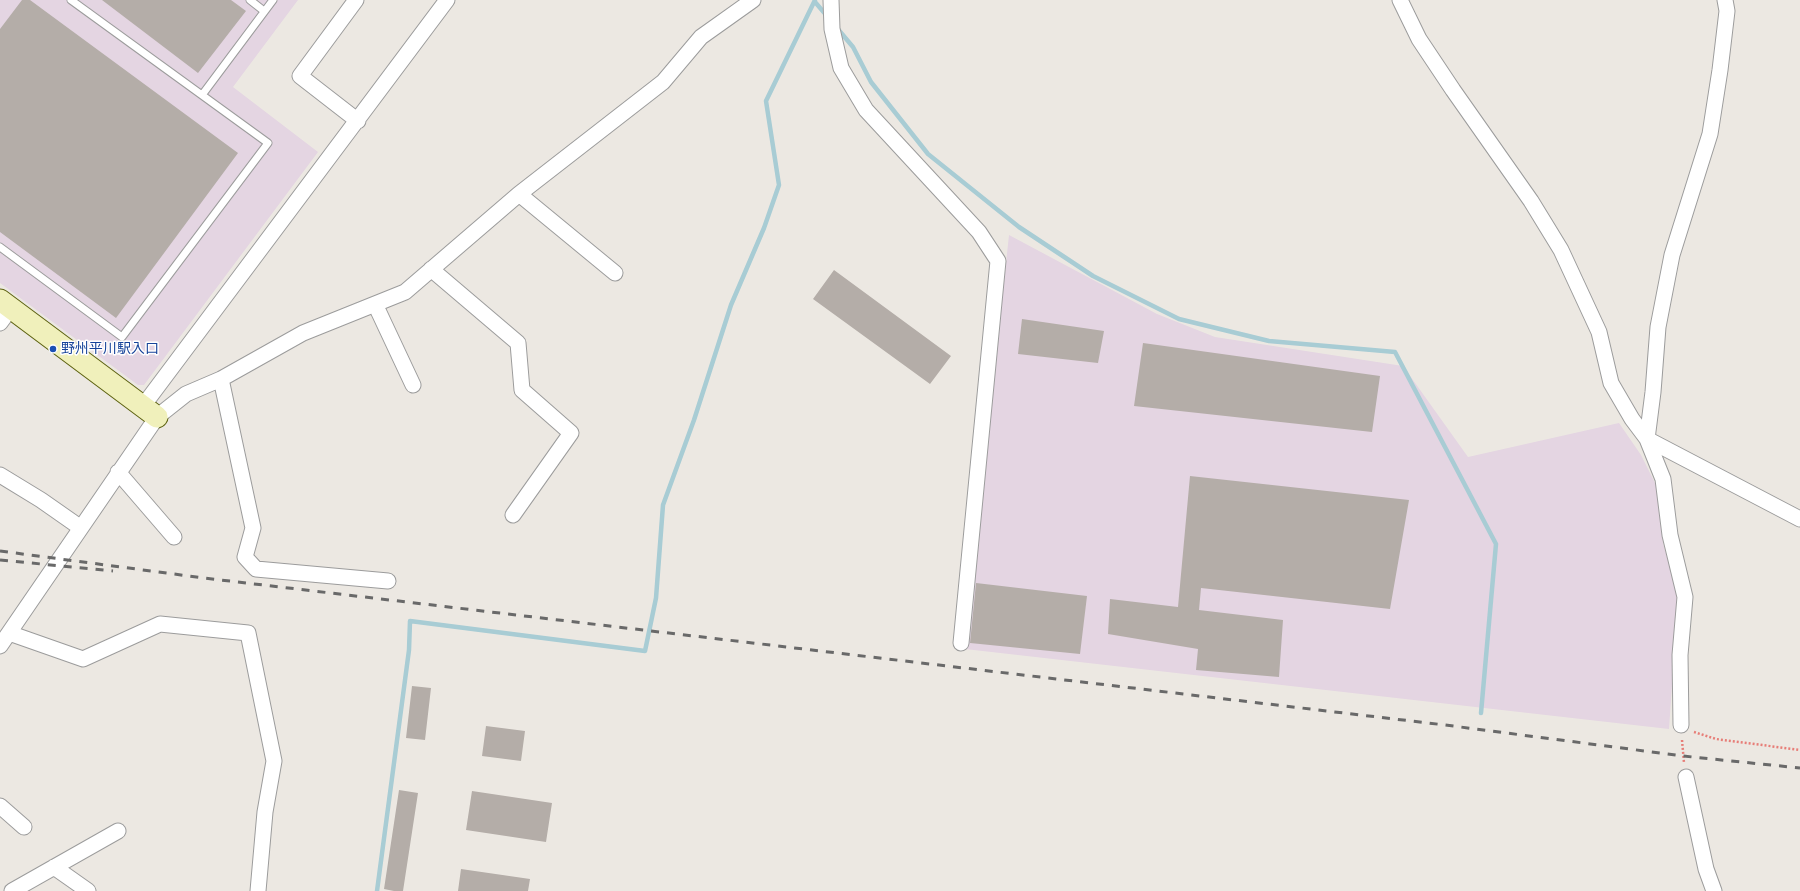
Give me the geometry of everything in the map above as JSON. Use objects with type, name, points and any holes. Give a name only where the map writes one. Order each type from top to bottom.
[{"type":"street","points":[[356,0],[300,76],[358,121]]},
{"type":"street","points":[[0,646],[118,472],[150,412],[358,121],[447,0]]},
{"type":"street","points":[[150,412],[221,379],[303,333],[405,292],[519,194],[664,82],[701,37],[752,0]]},
{"type":"street","points":[[831,0],[832,29],[840,68],[866,110],[978,232],[998,261],[961,643]]},
{"type":"street","points":[[1400,0],[1428,52],[1531,200],[1561,250],[1599,332],[1611,383],[1632,419],[1647,439],[1663,478],[1670,535],[1686,597],[1680,656],[1681,725]]},
{"type":"street","points":[[1647,439],[1653,392],[1658,327],[1672,255],[1710,134],[1720,70],[1727,11],[1726,0]]},
{"type":"street","points":[[519,194],[615,273]]},
{"type":"street","points":[[431,269],[518,343],[522,390],[571,433],[513,515]]},
{"type":"street","points":[[375,304],[413,385]]},
{"type":"street","points":[[4,310],[150,412]]},
{"type":"street","points":[[221,379],[253,528],[244,557],[256,569],[388,582]]},
{"type":"street","points":[[1647,439],[1800,519]]},
{"type":"street","points":[[118,472],[174,537]]},
{"type":"street","points":[[0,475],[41,500],[81,528]]},
{"type":"street","points":[[9,633],[83,659],[160,624],[248,633],[274,761],[265,812],[258,891]]},
{"type":"street","points":[[1686,777],[1706,869],[1714,891]]},
{"type":"street","points":[[0,806],[24,827]]},
{"type":"street","points":[[12,891],[118,831]]},
{"type":"street","points":[[54,867],[88,891]]},
{"type":"lane","points":[[0,247],[122,337],[268,143],[71,0]]},
{"type":"lane","points":[[250,0],[264,11]]},
{"type":"lane","points":[[202,95],[273,0]]},
{"type":"path","points":[[1681,725],[1695,732],[1716,739],[1800,750]]},
{"type":"path","points":[[1681,725],[1686,777]]},
{"type":"shaded area","points":[[0,0],[298,0],[233,87],[318,152],[144,385],[138,385],[0,283]]},
{"type":"shaded area","points":[[1009,235],[1157,314],[1215,337],[1403,366],[1468,457],[1619,423],[1641,455],[1659,491],[1663,543],[1678,596],[1669,729],[965,649]]},
{"type":"building","points":[[22,0],[30,0],[238,153],[116,318],[0,232],[0,29]]},
{"type":"building","points":[[102,0],[231,0],[246,11],[198,73]]},
{"type":"building","points":[[834,270],[951,356],[930,384],[813,299]]},
{"type":"building","points":[[1022,319],[1104,331],[1098,363],[1018,354]]},
{"type":"building","points":[[1143,343],[1380,376],[1372,432],[1134,406]]},
{"type":"building","points":[[1190,476],[1409,500],[1390,609],[1201,588],[1199,610],[1283,620],[1279,677],[1196,670],[1198,649],[1108,634],[1110,599],[1178,607]]},
{"type":"building","points":[[976,583],[1087,596],[1080,654],[970,643]]},
{"type":"building","points":[[412,686],[431,688],[425,740],[406,738]]},
{"type":"building","points":[[486,726],[525,731],[521,761],[482,756]]},
{"type":"building","points":[[399,790],[418,793],[403,891],[394,891],[384,889]]},
{"type":"building","points":[[472,791],[552,803],[546,842],[466,830]]},
{"type":"building","points":[[461,869],[530,879],[528,891],[458,891]]},
{"type":"waterway","points":[[377,891],[409,650],[410,621],[645,651],[656,598],[663,505],[694,420],[731,305],[764,228],[779,185],[766,101],[815,0]]},
{"type":"waterway","points":[[815,2],[827,16]]},
{"type":"waterway","points":[[837,28],[853,47],[871,82],[928,154],[1019,227],[1093,276],[1179,319],[1269,341],[1395,352],[1496,544],[1481,713]]},
{"type":"railway","points":[[0,551],[204,578],[1445,725],[1683,756],[1800,768]]},
{"type":"railway","points":[[0,560],[113,571]]},
{"type":"place","name":"野州平川駅入口","points":[[53,349]]}]
